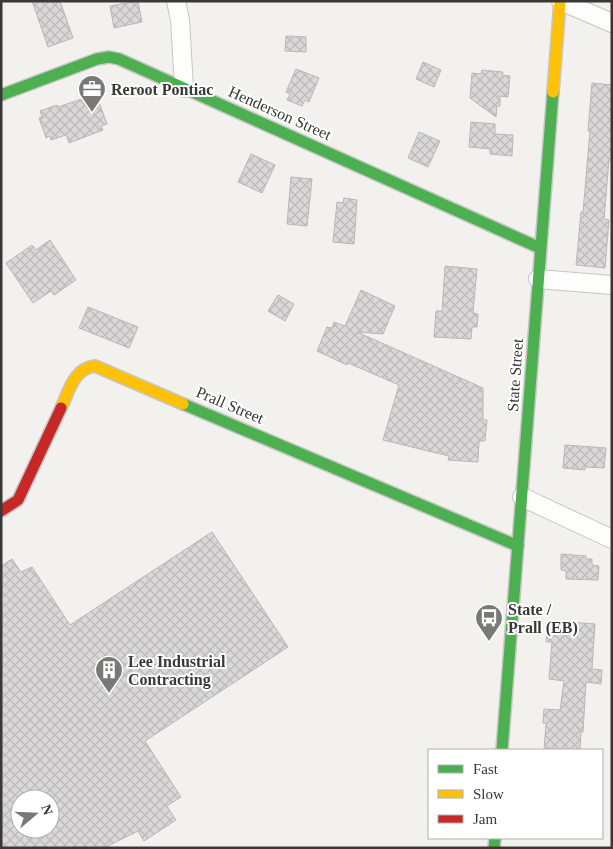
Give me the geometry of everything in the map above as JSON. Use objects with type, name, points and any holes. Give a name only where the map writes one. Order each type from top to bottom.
[{"type":"street","points":[[176,1],[180,20],[184,88]]},
{"type":"street","points":[[560,1],[612,23]]},
{"type":"street","name":"State Street","points":[[502,749],[560,1]]},
{"type":"street","name":"Henderson Street","points":[[1,95],[104,57],[119,59],[540,248]]},
{"type":"street","points":[[538,279],[612,285]]},
{"type":"street","name":"Prall Street","points":[[2,509],[18,500],[76,375],[86,367],[95,366],[518,546]]},
{"type":"street","points":[[522,498],[612,540]]},
{"type":"building","points":[[32,1],[60,1],[73,38],[48,47]]},
{"type":"building","points":[[138,1],[142,22],[114,28],[110,6]]},
{"type":"building","points":[[286,36],[306,37],[306,52],[285,51]]},
{"type":"building","points":[[423,62],[441,70],[434,87],[416,79]]},
{"type":"building","points":[[296,69],[319,78],[309,102],[305,100],[302,106],[287,100],[290,94],[286,92]]},
{"type":"building","points":[[482,70],[503,72],[502,75],[510,76],[508,97],[500,96],[500,106],[497,106],[496,117],[470,98],[472,73],[481,74]]},
{"type":"building","points":[[592,83],[612,85],[612,160],[609,160],[604,219],[609,220],[605,268],[576,265],[581,212],[583,212]]},
{"type":"building","points":[[96,94],[107,124],[101,126],[103,130],[69,143],[66,135],[51,140],[50,136],[46,138],[39,118],[42,117],[40,111]]},
{"type":"building","points":[[471,122],[495,124],[495,134],[513,135],[512,156],[490,154],[490,149],[469,147]]},
{"type":"building","points":[[419,132],[440,141],[428,167],[408,158]]},
{"type":"building","points":[[251,154],[275,165],[262,193],[238,182]]},
{"type":"building","points":[[291,177],[312,179],[307,226],[287,224]]},
{"type":"building","points":[[344,198],[357,200],[354,244],[333,242],[337,202],[343,203]]},
{"type":"building","points":[[50,240],[76,280],[54,295],[51,291],[33,303],[6,263],[32,245],[36,250]]},
{"type":"building","points":[[445,266],[477,269],[473,313],[478,314],[477,327],[472,327],[471,339],[434,337],[436,311],[442,311]]},
{"type":"building","points":[[361,290],[395,306],[383,334],[357,332],[483,388],[483,420],[487,420],[485,441],[479,441],[478,462],[448,460],[449,456],[383,440],[399,385],[317,351],[327,327],[332,328],[334,322],[345,326]]},
{"type":"building","points":[[278,295],[294,304],[285,321],[268,311]]},
{"type":"building","points":[[88,307],[138,327],[129,348],[79,328]]},
{"type":"building","points":[[565,445],[606,448],[604,468],[585,467],[585,470],[563,468]]},
{"type":"building","name":"Lee Industrial Contracting","points":[[212,532],[288,647],[145,741],[181,797],[167,806],[176,820],[144,841],[138,831],[104,848],[1,848],[1,566],[12,559],[21,572],[32,567],[70,625]]},
{"type":"building","points":[[561,554],[586,556],[586,559],[592,559],[592,565],[599,566],[598,580],[566,579],[566,571],[561,570]]},
{"type":"building","points":[[555,621],[595,624],[592,669],[602,670],[601,684],[586,682],[580,749],[544,749],[546,723],[543,723],[544,709],[560,710],[564,681],[549,679],[552,642],[546,642],[547,629],[555,629]]},
{"type":"traffic: fast","points":[[1,95],[97,59],[109,57],[119,59],[540,248]]},
{"type":"traffic: fast","points":[[502,749],[553,92]]},
{"type":"traffic: fast","points":[[183,404],[518,546]]},
{"type":"traffic: fast","points":[[494,848],[495,839]]},
{"type":"traffic: slow","points":[[553,92],[560,1]]},
{"type":"traffic: slow","points":[[61,408],[77,376],[82,371],[95,366],[183,404]]},
{"type":"traffic: jam","points":[[1,511],[18,500],[61,408]]},
{"type":"place","name":"Reroot Pontiac","points":[[92,113]]},
{"type":"place","name":"State / Prall (EB)","points":[[489,642]]},
{"type":"place","name":"Lee Industrial Contracting","points":[[109,694]]}]
